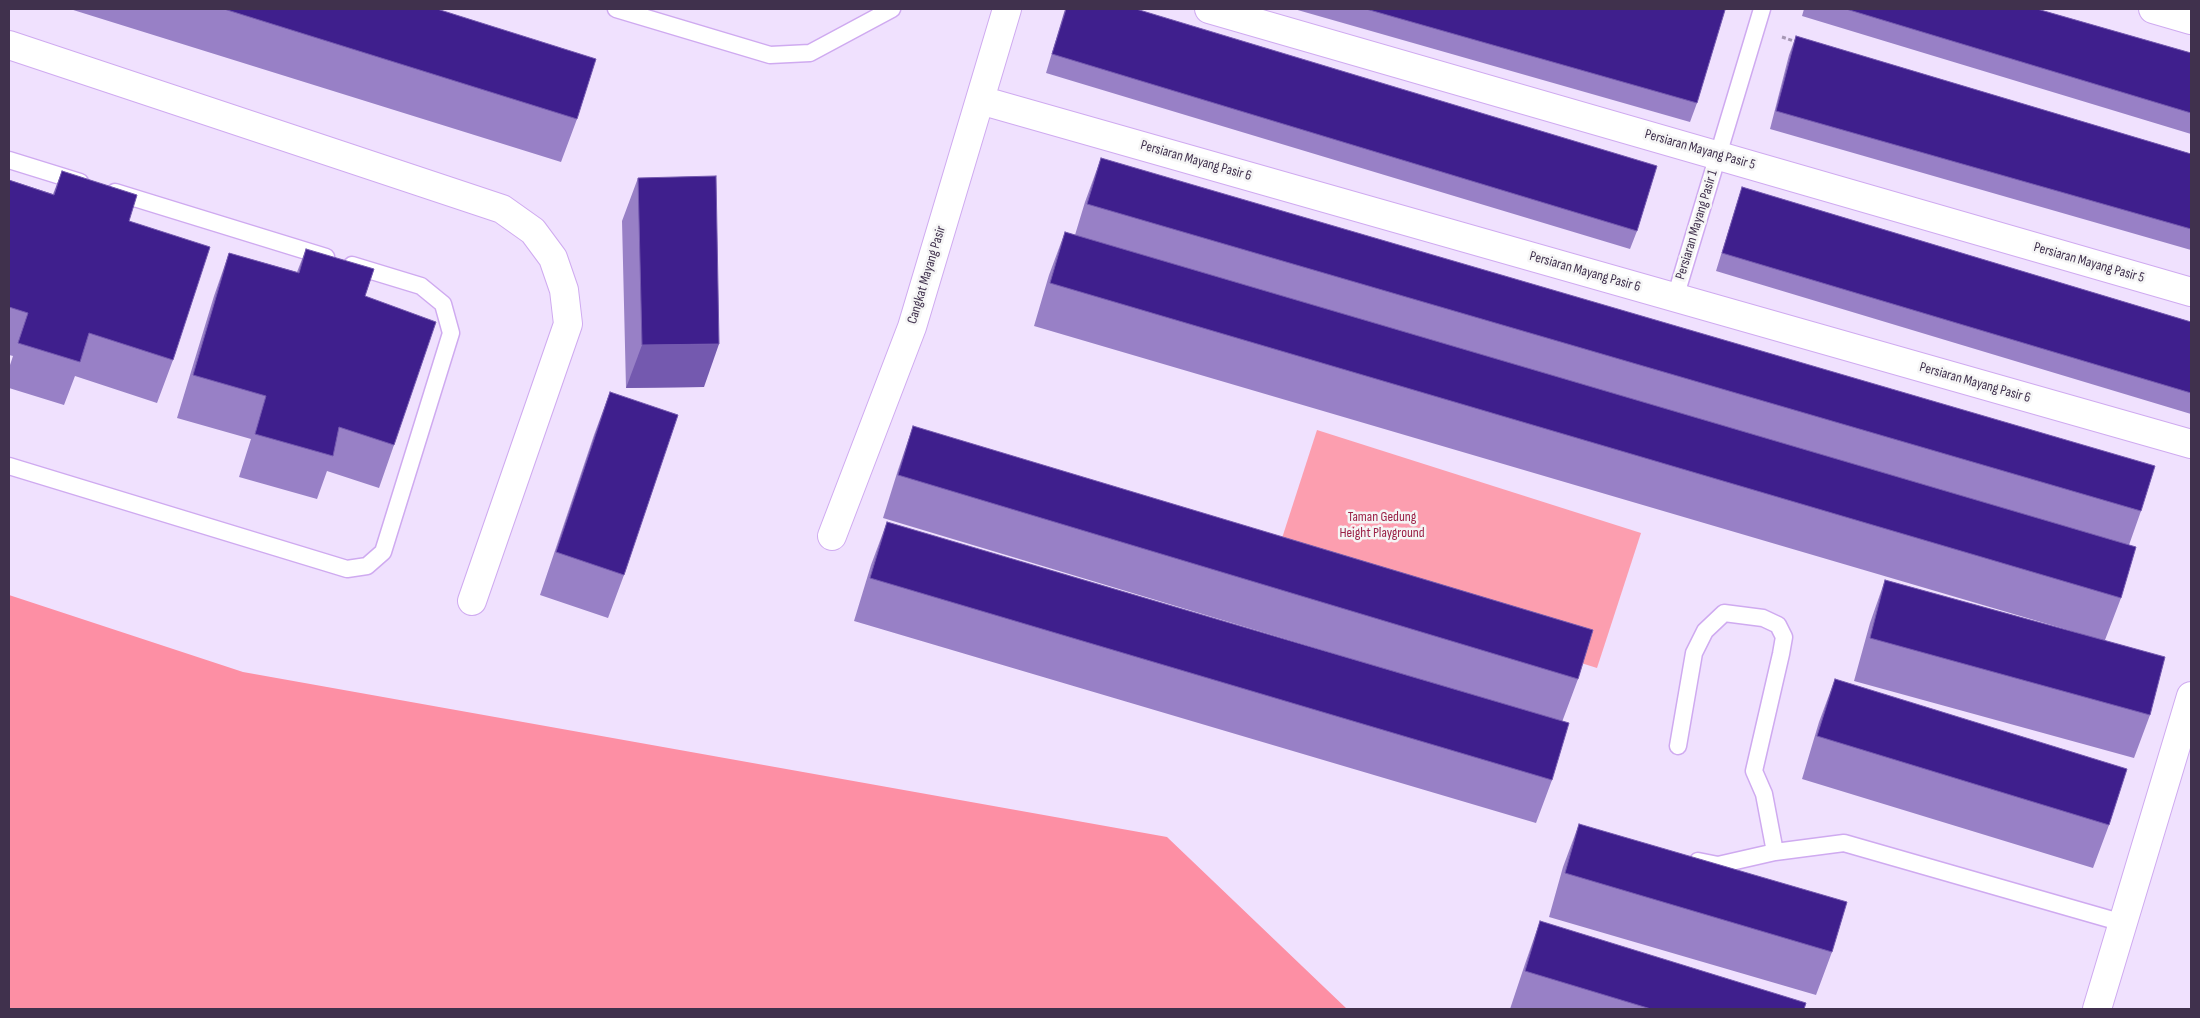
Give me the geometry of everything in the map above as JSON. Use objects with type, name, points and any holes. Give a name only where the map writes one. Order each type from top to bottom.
[{"type":"street","name":"Cangkat Mayang Pasir","points":[[832,536],[912,327],[1007,9]]},
{"type":"street","name":"Persiaran Mayang Pasir 5","points":[[1209,9],[2191,292]]},
{"type":"street","points":[[2153,9],[2191,20]]},
{"type":"street","points":[[9,45],[502,209],[533,231],[553,258],[564,290],[568,324],[472,601]]},
{"type":"street","name":"Persiaran Mayang Pasir 6","points":[[980,100],[2191,444]]},
{"type":"street","points":[[2097,1009],[2191,696]]},
{"type":"lane","points":[[616,9],[770,54],[810,53],[892,9]]},
{"type":"lane","name":"Persiaran Mayang Pasir 1","points":[[1675,298],[1762,9]]},
{"type":"lane","points":[[9,160],[421,286],[443,304],[452,333],[383,552],[367,566],[347,569],[9,466]]},
{"type":"lane","points":[[1678,746],[1694,653],[1705,631],[1724,613],[1763,618],[1778,625],[1784,637],[1754,771],[1764,794],[1775,852]]},
{"type":"lane","points":[[1680,858],[1718,865],[1775,852],[1844,843],[2122,923]]},
{"type":"path","points":[[1756,30],[1803,44]]},
{"type":"green space","name":"Taman Gedung Height Playground","points":[[1317,430],[1641,533],[1597,668],[1273,566]]},
{"type":"shaded area","points":[[9,595],[243,672],[1167,837],[1347,1009],[9,1009]]},
{"type":"building","points":[[224,9],[437,9],[596,59],[577,119]]},
{"type":"building","points":[[1066,9],[1136,9],[1657,166],[1637,231],[1052,54]]},
{"type":"building","points":[[1366,9],[1722,9],[1725,10],[1697,103]]},
{"type":"building","points":[[1846,9],[2037,9],[2191,53],[2191,113]]},
{"type":"building","points":[[1796,36],[2191,154],[2191,229],[1776,111]]},
{"type":"building","points":[[1101,158],[2155,466],[2141,511],[1087,204]]},
{"type":"building","points":[[62,171],[137,195],[129,221],[210,247],[173,360],[89,333],[80,362],[18,343],[28,313],[9,307],[9,180],[54,195]]},
{"type":"building","points":[[716,176],[719,344],[642,345],[638,178]]},
{"type":"building","points":[[1742,187],[2191,322],[2191,393],[1722,253]]},
{"type":"building","points":[[1065,232],[2136,547],[2121,598],[1050,283]]},
{"type":"building","points":[[306,249],[374,269],[365,296],[436,322],[394,445],[339,427],[333,456],[255,434],[266,396],[193,375],[229,253],[299,273]]},
{"type":"building","points":[[610,392],[678,415],[624,575],[556,552]]},
{"type":"building","points":[[913,426],[1593,630],[1578,679],[898,475]]},
{"type":"building","points":[[887,522],[1569,723],[1552,780],[870,578]]},
{"type":"building","points":[[1885,580],[2165,657],[2150,715],[1870,638]]},
{"type":"building","points":[[1835,679],[2127,769],[2109,825],[1817,736]]},
{"type":"building","points":[[1579,824],[1847,902],[1832,952],[1565,873]]},
{"type":"building","points":[[1540,921],[1806,1003],[1804,1009],[1651,1009],[1525,971]]}]
